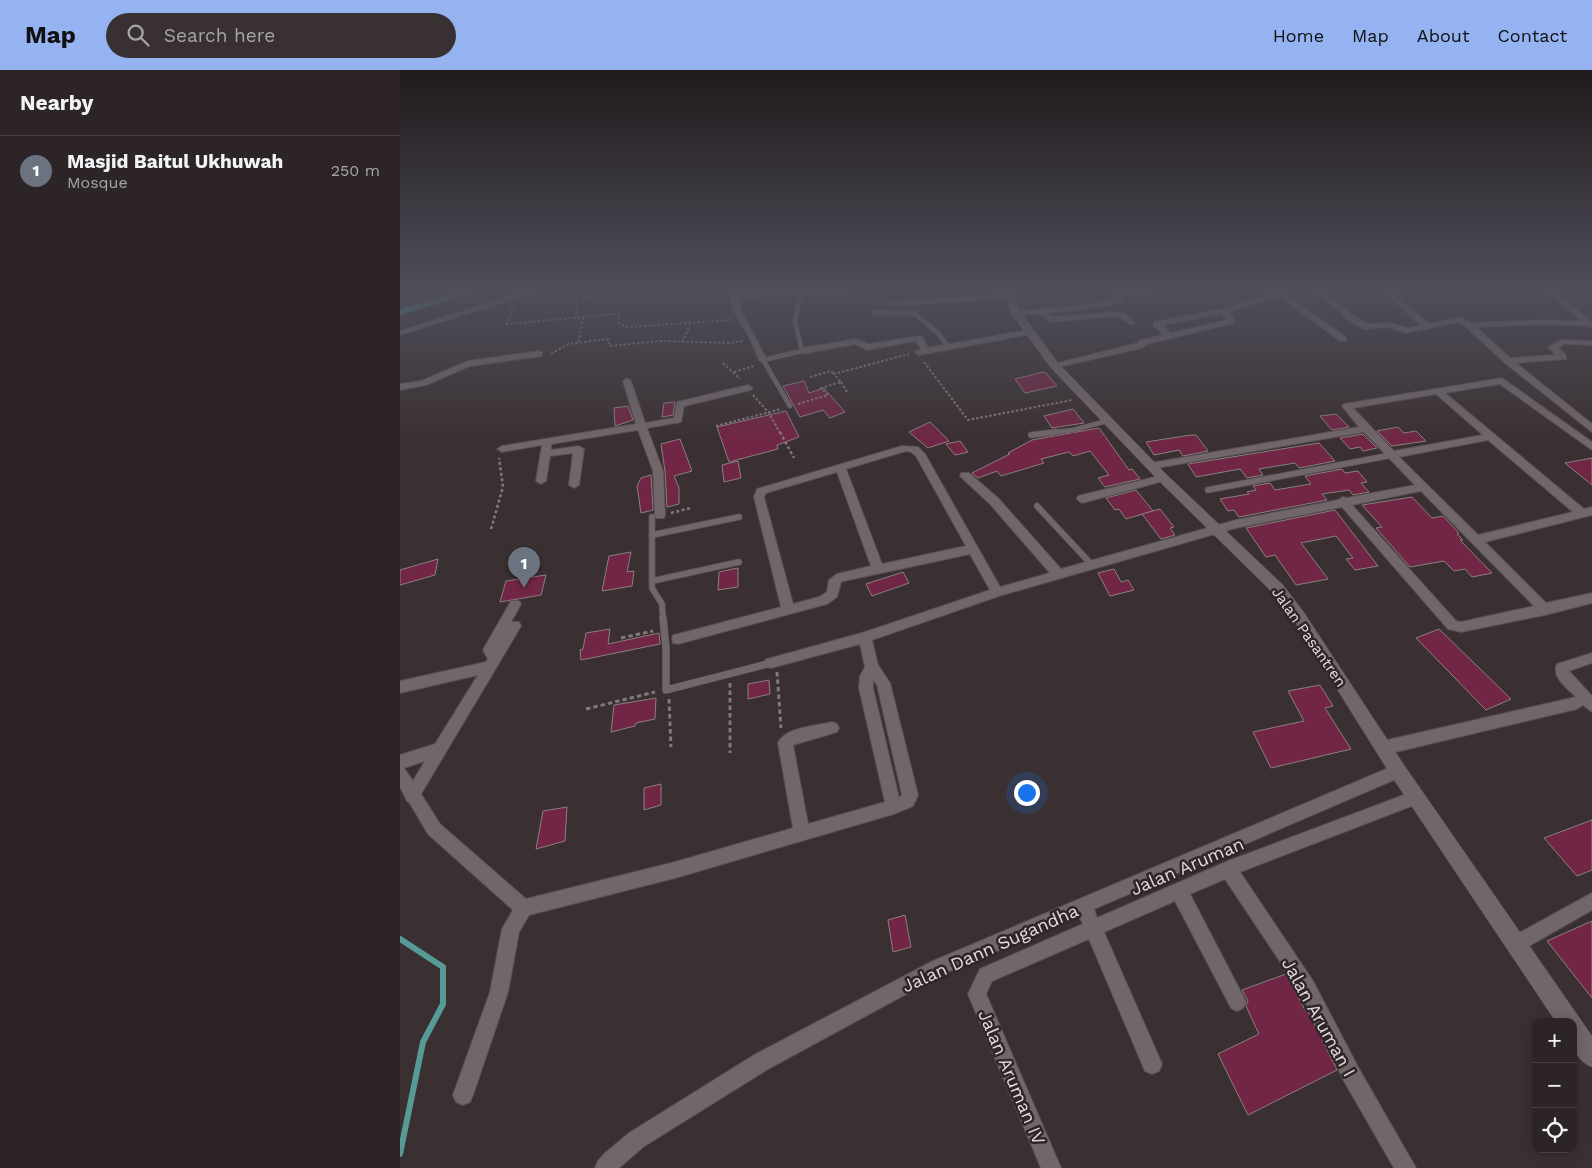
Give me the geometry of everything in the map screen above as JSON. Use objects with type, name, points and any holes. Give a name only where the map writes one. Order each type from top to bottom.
[{"type":"main road","name":"Jalan Pasantren","points":[[1035,340],[1107,421],[1163,478],[1254,564],[1298,615],[1398,771],[1566,1018]]},
{"type":"main road","points":[[1577,1034],[1592,1056]]},
{"type":"street","points":[[755,340],[764,362]]},
{"type":"street","points":[[802,351],[856,341],[867,347],[906,340]]},
{"type":"street","points":[[919,340],[922,352],[984,340]]},
{"type":"street","points":[[1054,364],[1142,345],[1143,342],[1151,340]]},
{"type":"street","points":[[1487,340],[1508,360],[1588,426]]},
{"type":"street","points":[[1508,360],[1564,357],[1552,347],[1560,345],[1561,342],[1592,343]]},
{"type":"street","points":[[400,387],[423,383],[468,364],[539,354]]},
{"type":"street","points":[[1520,375],[1505,378],[1502,381],[1347,406],[1366,429],[1422,487],[1545,610]]},
{"type":"street","points":[[627,381],[633,404],[658,471],[656,516]]},
{"type":"street","points":[[1502,381],[1592,447]]},
{"type":"street","points":[[502,449],[678,420],[680,404],[748,388]]},
{"type":"street","points":[[1437,391],[1586,512]]},
{"type":"street","points":[[1565,426],[1588,426]]},
{"type":"street","points":[[1151,466],[1366,429]]},
{"type":"street","points":[[1392,455],[1491,436]]},
{"type":"street","points":[[541,481],[548,441]]},
{"type":"street","points":[[545,454],[574,448],[579,450],[574,484]]},
{"type":"street","points":[[788,610],[759,494],[761,491],[906,448],[914,449],[920,454],[997,592]]},
{"type":"street","points":[[840,467],[878,568]]},
{"type":"street","points":[[965,475],[994,501],[1058,574]]},
{"type":"street","points":[[1082,499],[1163,478]]},
{"type":"street","points":[[774,662],[865,637],[997,592],[1217,529],[1343,501],[1422,487]]},
{"type":"street","points":[[1343,501],[1452,625],[1461,627],[1545,610],[1592,598]]},
{"type":"street","points":[[1476,540],[1586,512]]},
{"type":"street","points":[[678,639],[830,598],[833,594],[835,580],[841,577],[972,549]]},
{"type":"street","points":[[492,662],[489,650],[515,604]]},
{"type":"street","points":[[412,796],[515,626]]},
{"type":"street","points":[[464,1095],[499,992],[511,929],[524,908],[675,870],[906,803],[910,795],[882,683],[878,673],[872,667],[865,637]]},
{"type":"street","points":[[1592,658],[1562,668],[1562,673],[1592,706]]},
{"type":"street","points":[[400,687],[492,662]]},
{"type":"street","points":[[1383,748],[1577,703]]},
{"type":"street","points":[[802,834],[785,743],[791,738],[832,728]]},
{"type":"street","points":[[400,762],[442,749]]},
{"type":"street","name":"Jalan Dann Sugandha","points":[[605,1168],[636,1140],[761,1062],[939,967],[1398,771]]},
{"type":"street","points":[[400,773],[412,796],[434,829],[524,908]]},
{"type":"street","name":"Jalan Aruman","points":[[980,985],[986,975],[1179,890],[1228,869],[1417,797]]},
{"type":"street","name":"Jalan Aruman I","points":[[1228,869],[1307,987],[1350,1074],[1406,1168]]},
{"type":"street","points":[[1179,890],[1238,1002]]},
{"type":"street","points":[[1516,944],[1592,901]]},
{"type":"street","points":[[1083,905],[1152,1064]]},
{"type":"street","name":"Jalan Aruman IV","points":[[980,985],[978,994],[982,1005],[1051,1168]]},
{"type":"lane","points":[[790,406],[764,362],[802,351],[799,340]]},
{"type":"lane","points":[[943,340],[948,347]]},
{"type":"lane","points":[[1031,435],[1072,430],[1107,421]]},
{"type":"lane","points":[[1208,490],[1392,455]]},
{"type":"lane","points":[[1037,506],[1092,565]]},
{"type":"lane","points":[[656,516],[652,535],[652,581],[655,593],[662,604],[668,690],[774,662]]},
{"type":"lane","points":[[652,535],[739,517]]},
{"type":"lane","points":[[652,581],[739,562]]},
{"type":"path","points":[[552,354],[564,346],[596,340]]},
{"type":"path","points":[[608,340],[610,346],[660,341],[729,343],[746,340]]},
{"type":"path","points":[[834,374],[886,359],[922,352],[930,371],[968,420],[1086,398]]},
{"type":"path","points":[[734,372],[764,362]]},
{"type":"path","points":[[810,377],[831,371],[847,392]]},
{"type":"path","points":[[828,395],[821,388],[840,382]]},
{"type":"path","points":[[716,426],[769,414],[794,458]]},
{"type":"path","points":[[491,529],[503,486],[502,476],[499,471],[499,452],[502,449]]},
{"type":"path","points":[[621,638],[664,629]]},
{"type":"path","points":[[774,662],[781,728]]},
{"type":"path","points":[[730,674],[730,753]]},
{"type":"path","points":[[586,709],[668,690],[671,747]]},
{"type":"building","points":[[1043,372],[1057,386],[1025,393],[1015,379]]},
{"type":"building","points":[[804,381],[809,393],[824,388],[845,412],[830,418],[823,410],[800,417],[783,386]]},
{"type":"building","points":[[675,402],[673,415],[662,417],[664,403]]},
{"type":"building","points":[[628,406],[633,420],[615,426],[614,408]]},
{"type":"building","points":[[1073,409],[1084,423],[1052,428],[1044,416]]},
{"type":"building","points":[[786,411],[799,437],[777,445],[778,449],[729,462],[717,427]]},
{"type":"building","points":[[1336,414],[1349,427],[1332,430],[1320,416]]},
{"type":"building","points":[[930,422],[949,441],[928,448],[909,432]]},
{"type":"building","points":[[1398,427],[1404,433],[1416,431],[1426,441],[1392,446],[1377,431]]},
{"type":"building","points":[[1099,428],[1129,470],[1132,469],[1140,479],[1105,487],[1098,478],[1109,475],[1090,451],[1073,456],[1069,452],[1041,459],[1044,463],[1001,476],[997,471],[978,478],[972,473],[1010,454],[1008,453],[1032,440]]},
{"type":"building","points":[[1363,434],[1377,448],[1363,451],[1360,447],[1350,449],[1340,438]]},
{"type":"building","points":[[1196,435],[1208,451],[1183,456],[1179,450],[1154,455],[1146,442]]},
{"type":"building","points":[[680,439],[692,471],[674,476],[679,488],[679,504],[667,507],[661,444]]},
{"type":"building","points":[[960,441],[968,452],[955,455],[946,444]]},
{"type":"building","points":[[1319,443],[1335,461],[1299,468],[1295,463],[1259,469],[1263,475],[1247,478],[1240,469],[1196,477],[1188,464]]},
{"type":"building","points":[[1592,458],[1592,485],[1565,463]]},
{"type":"building","points":[[738,461],[741,478],[724,482],[722,465]]},
{"type":"building","points":[[1342,469],[1345,473],[1358,471],[1367,482],[1361,483],[1369,492],[1353,495],[1349,490],[1322,494],[1327,500],[1239,517],[1234,510],[1228,511],[1220,499],[1249,494],[1247,492],[1256,490],[1253,486],[1270,483],[1275,490],[1311,484],[1305,476]]},
{"type":"building","points":[[651,475],[653,510],[641,513],[637,486],[641,478]]},
{"type":"building","points":[[1136,490],[1153,511],[1126,519],[1119,509],[1115,510],[1106,498]]},
{"type":"building","points":[[1412,497],[1432,518],[1443,516],[1459,533],[1457,534],[1463,540],[1460,540],[1492,573],[1472,577],[1465,569],[1454,571],[1444,561],[1410,567],[1376,528],[1382,527],[1362,505]]},
{"type":"building","points":[[1160,509],[1174,527],[1170,528],[1175,535],[1161,539],[1142,514]]},
{"type":"building","points":[[1335,510],[1378,566],[1355,570],[1346,559],[1353,558],[1336,536],[1301,543],[1328,579],[1296,585],[1275,555],[1266,557],[1246,528]]},
{"type":"building","points":[[631,552],[627,572],[634,571],[632,586],[602,591],[609,556]]},
{"type":"building","points":[[438,559],[435,575],[400,585],[400,570]]},
{"type":"building","points":[[738,568],[738,587],[718,590],[719,572]]},
{"type":"building","points":[[1114,569],[1121,582],[1128,580],[1134,590],[1110,596],[1098,573]]},
{"type":"building","points":[[903,572],[909,583],[872,596],[866,584]]},
{"type":"building","points":[[546,575],[541,595],[500,602],[506,581]]},
{"type":"building","points":[[610,629],[608,644],[659,633],[660,644],[581,660],[580,650],[583,649],[586,633]]},
{"type":"building","points":[[1439,629],[1511,699],[1486,710],[1416,638]]},
{"type":"building","points":[[769,680],[770,694],[748,699],[748,684]]},
{"type":"building","points":[[1320,685],[1333,706],[1325,708],[1351,749],[1271,768],[1253,732],[1304,721],[1288,691]]},
{"type":"building","points":[[656,698],[655,719],[636,723],[635,726],[611,732],[614,705]]},
{"type":"building","points":[[661,784],[661,805],[644,810],[644,788]]},
{"type":"building","points":[[567,807],[565,841],[536,849],[543,811]]},
{"type":"building","points":[[1592,820],[1592,870],[1577,876],[1544,838]]},
{"type":"building","points":[[905,915],[911,947],[893,952],[888,920]]},
{"type":"building","points":[[1592,921],[1592,998],[1547,941]]},
{"type":"building","points":[[1286,974],[1306,1012],[1308,1011],[1337,1070],[1248,1115],[1218,1054],[1259,1034],[1246,1006],[1248,1001],[1242,990]]},
{"type":"waterway","points":[[400,939],[443,967],[443,1004],[423,1042],[400,1154]]},
{"type":"place","name":"Masjid Baitul Ukhuwah","points":[[524,588]]}]
